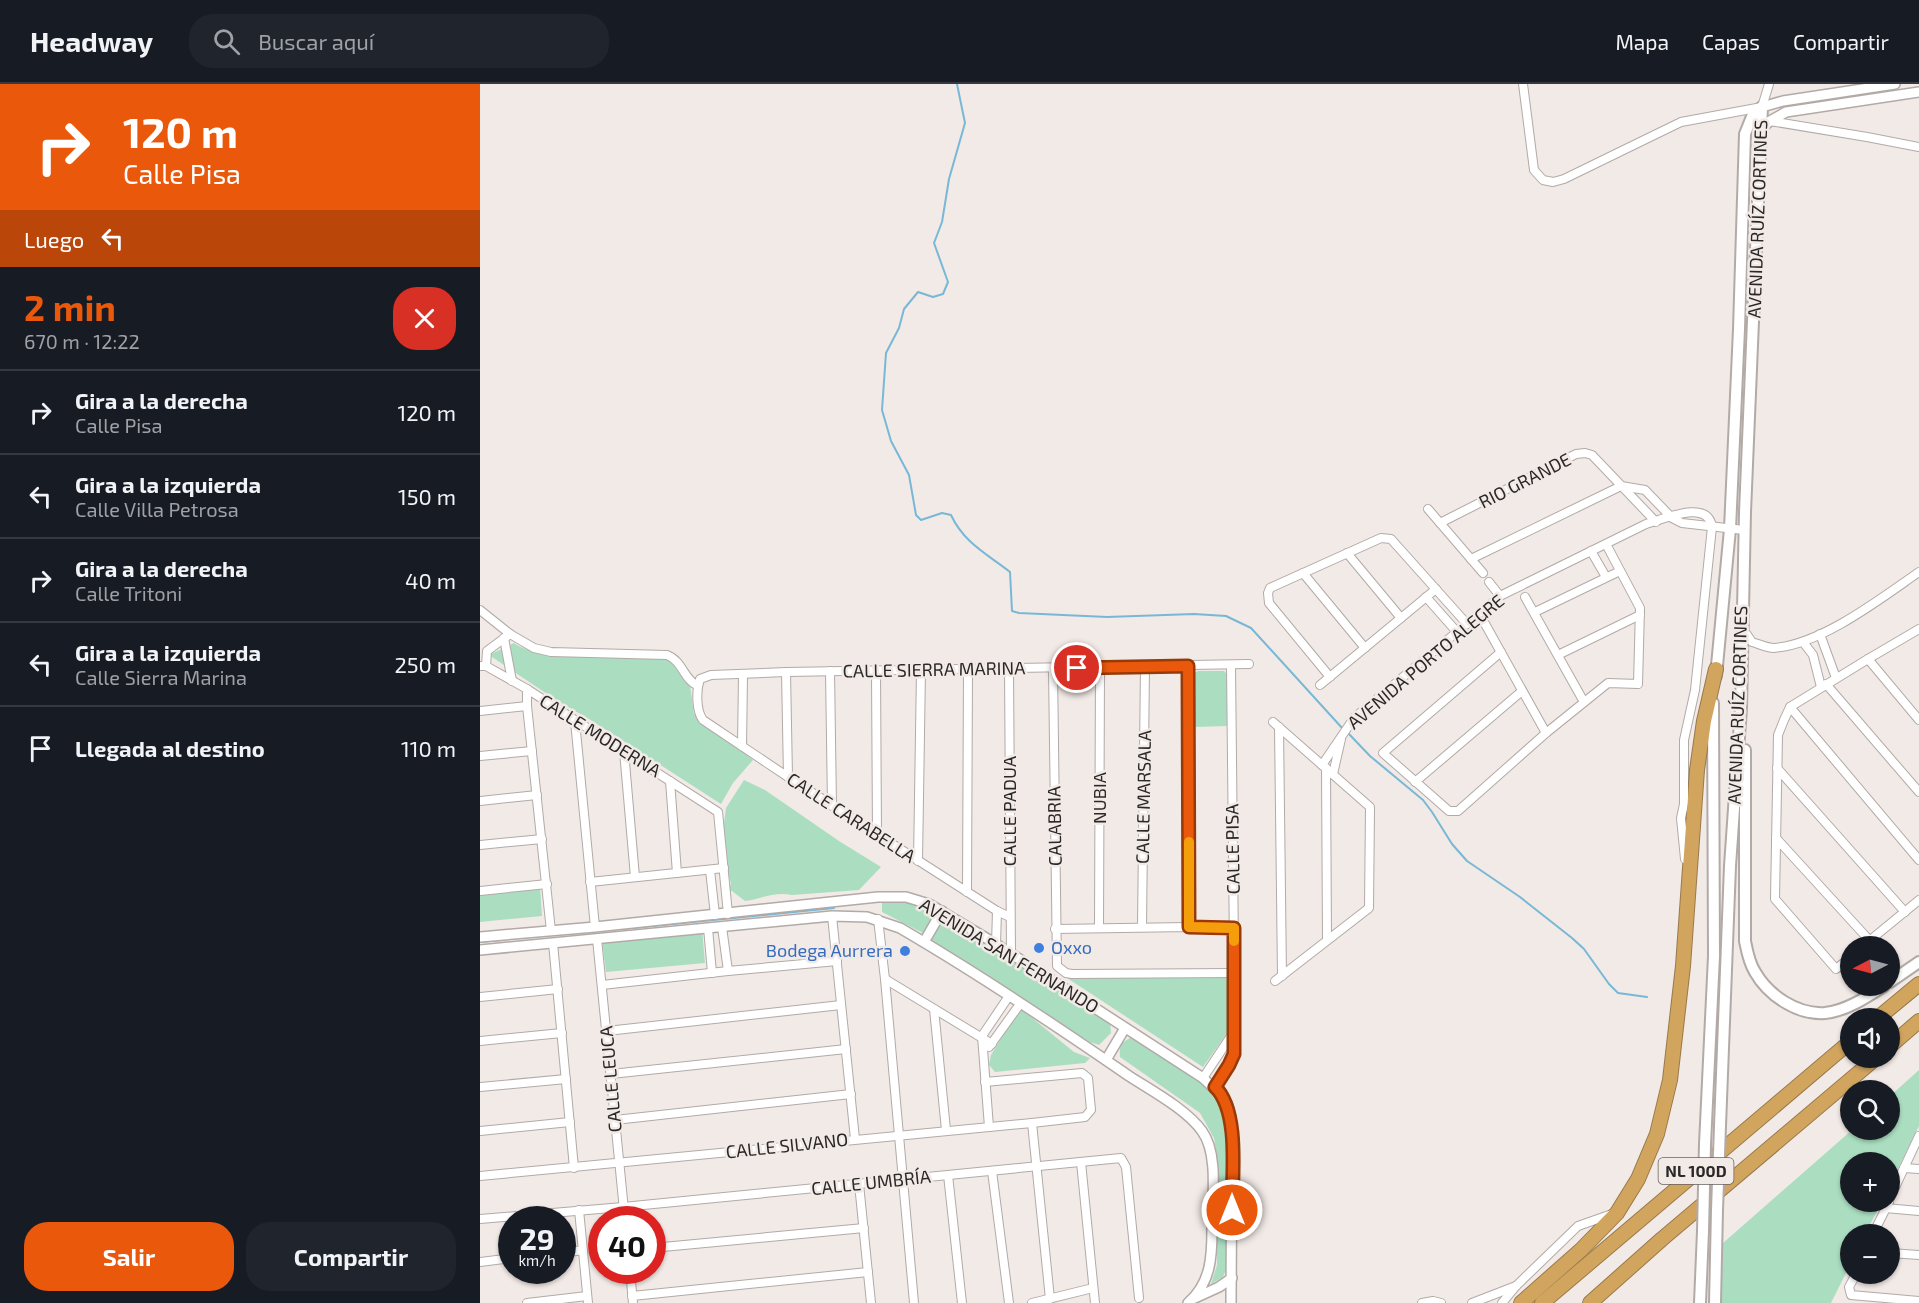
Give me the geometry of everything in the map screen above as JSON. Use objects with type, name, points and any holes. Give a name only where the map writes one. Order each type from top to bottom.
[{"type":"highway","points":[[1521,1303],[1581,1250],[1617,1213],[1638,1179],[1657,1134],[1670,1080],[1683,966],[1697,770],[1704,721],[1716,669]]},
{"type":"highway","points":[[1890,1008],[1919,984]]},
{"type":"highway","points":[[1900,1037],[1919,1021]]},
{"type":"highway","name":"NL 100D","points":[[1542,1303],[1840,1050]]},
{"type":"highway","name":"NL 100D","points":[[1590,1303],[1864,1068]]},
{"type":"main road","name":"AVENIDA RUÍZ CORTINES","points":[[1715,1303],[1730,877],[1742,687],[1744,530],[1765,125],[1762,107]]},
{"type":"main road","points":[[1700,1303],[1714,956],[1712,715],[1730,529],[1745,134],[1753,114],[1762,107]]},
{"type":"main road","points":[[1742,687],[1746,764],[1745,941],[1754,972],[1779,998],[1810,1013],[1827,1013],[1848,1006],[1866,996]]},
{"type":"main road","points":[[1900,975],[1919,962]]},
{"type":"street","points":[[1523,84],[1533,166],[1539,178],[1548,182],[1558,181],[1575,174],[1681,122],[1762,107],[1772,103],[1895,84]]},
{"type":"street","points":[[1762,107],[1769,84]]},
{"type":"street","points":[[1765,125],[1786,112],[1919,92]]},
{"type":"street","points":[[1798,99],[1799,110]]},
{"type":"street","points":[[1765,125],[1867,136],[1919,147]]},
{"type":"street","name":"RIO GRANDE","points":[[1440,523],[1576,454],[1585,453],[1592,455],[1656,522]]},
{"type":"street","points":[[1471,559],[1621,486],[1645,490],[1672,518],[1682,523],[1744,530]]},
{"type":"street","points":[[1428,509],[1483,573]]},
{"type":"street","name":"AVENIDA PORTO ALEGRE","points":[[1327,769],[1343,732],[1354,718],[1500,596],[1646,524],[1672,518],[1683,512],[1701,513],[1708,517],[1712,527]]},
{"type":"street","points":[[1688,889],[1681,818],[1684,804],[1684,740],[1695,690],[1712,527]]},
{"type":"street","points":[[1330,677],[1269,603],[1268,592],[1270,588],[1386,537],[1391,539],[1467,624]]},
{"type":"street","points":[[1501,652],[1383,753],[1449,812],[1458,811],[1546,733],[1608,683],[1638,684],[1640,608],[1606,544]]},
{"type":"street","points":[[1591,551],[1606,577]]},
{"type":"street","points":[[1347,554],[1401,618]]},
{"type":"street","points":[[1534,612],[1620,571]]},
{"type":"street","points":[[1303,573],[1365,648]]},
{"type":"street","points":[[1742,628],[1752,642],[1772,648],[1803,642],[1835,627],[1919,573]]},
{"type":"street","points":[[1489,582],[1500,596]]},
{"type":"street","points":[[1320,685],[1436,589]]},
{"type":"street","points":[[1426,597],[1457,632]]},
{"type":"street","points":[[1525,597],[1584,702]]},
{"type":"street","points":[[480,610],[507,636],[534,648],[550,652],[667,655],[677,660],[690,681],[698,686]]},
{"type":"street","points":[[1558,655],[1640,615]]},
{"type":"street","points":[[1484,622],[1546,733]]},
{"type":"street","points":[[1840,966],[1836,969],[1775,899],[1778,735],[1790,707],[1919,629]]},
{"type":"street","points":[[1820,634],[1836,678]]},
{"type":"street","points":[[483,661],[487,651],[507,636]]},
{"type":"street","points":[[507,636],[512,681]]},
{"type":"street","points":[[1803,642],[1813,655],[1823,685],[1919,792]]},
{"type":"street","points":[[1868,659],[1919,720]]},
{"type":"street","name":"CALLE MODERNA","points":[[483,661],[718,812],[724,868]]},
{"type":"street","name":"CALLE SIERRA MARINA","points":[[698,686],[700,679],[706,675],[1249,664]]},
{"type":"street","name":"CALLE PISA","points":[[1215,1087],[1232,1060],[1235,1045],[1233,1033],[1231,665]]},
{"type":"street","name":"CALLE MARSALA","points":[[1143,927],[1145,666]]},
{"type":"street","points":[[1188,666],[1189,927]]},
{"type":"street","name":"NUBIA","points":[[1099,928],[1100,667]]},
{"type":"street","name":"CALABRIA","points":[[1053,668],[1057,966],[1066,973],[1072,974],[1234,973]]},
{"type":"street","points":[[967,892],[968,669]]},
{"type":"street","name":"CALLE PADUA","points":[[1009,669],[1011,954]]},
{"type":"street","points":[[918,861],[921,670]]},
{"type":"street","points":[[830,671],[832,806]]},
{"type":"street","points":[[876,671],[877,834]]},
{"type":"street","points":[[786,672],[788,777]]},
{"type":"street","points":[[742,746],[743,674]]},
{"type":"street","name":"CALLE CARABELLA","points":[[698,686],[699,711],[703,720],[832,806],[1010,917]]},
{"type":"street","points":[[527,690],[552,931]]},
{"type":"street","points":[[1415,782],[1522,690]]},
{"type":"street","points":[[480,711],[527,706]]},
{"type":"street","points":[[1790,707],[1919,860]]},
{"type":"street","points":[[576,721],[595,927]]},
{"type":"street","points":[[1276,724],[1327,769],[1370,807],[1370,908],[1279,979],[1276,724]]},
{"type":"street","points":[[1327,940],[1327,769],[1343,732]]},
{"type":"street","points":[[480,756],[532,751]]},
{"type":"street","points":[[624,751],[635,877]]},
{"type":"street","points":[[1777,768],[1905,912]]},
{"type":"street","points":[[670,781],[677,873]]},
{"type":"street","points":[[480,801],[537,795]]},
{"type":"street","points":[[1776,838],[1865,936]]},
{"type":"street","points":[[480,845],[542,839]]},
{"type":"street","points":[[590,882],[724,868],[729,914]]},
{"type":"street","points":[[710,870],[715,915]]},
{"type":"street","points":[[480,891],[547,884]]},
{"type":"street","name":"AVENIDA SAN FERNANDO","points":[[480,938],[897,896],[917,899],[942,911],[1203,1078],[1223,1096],[1231,1118],[1231,1303]]},
{"type":"street","points":[[1876,936],[1919,900]]},
{"type":"street","points":[[924,942],[942,911]]},
{"type":"street","points":[[996,944],[998,911]]},
{"type":"street","points":[[832,916],[855,1139]]},
{"type":"street","name":"AVENIDA SAN FERNANDO","points":[[480,950],[832,916],[878,919],[900,928],[1106,1060],[1190,1117],[1203,1131],[1209,1144],[1212,1161],[1211,1260],[1207,1280],[1191,1300]]},
{"type":"street","points":[[878,919],[914,1303]]},
{"type":"street","points":[[722,927],[728,971]]},
{"type":"street","points":[[708,928],[712,973]]},
{"type":"street","points":[[1055,929],[1234,928]]},
{"type":"street","points":[[573,929],[574,941]]},
{"type":"street","name":"CALLE LEUCA","points":[[597,939],[624,1206]]},
{"type":"street","points":[[553,943],[574,1168]]},
{"type":"street","points":[[602,986],[837,961]]},
{"type":"street","points":[[1502,1303],[1516,1286],[1578,1226],[1612,1214],[1640,1168],[1661,1113],[1683,966]]},
{"type":"street","points":[[885,979],[992,1044]]},
{"type":"street","points":[[480,997],[558,989]]},
{"type":"street","points":[[989,1126],[982,1036],[1009,996]]},
{"type":"street","points":[[983,1052],[992,1044],[1020,1004]]},
{"type":"street","points":[[607,1031],[842,1005]]},
{"type":"street","points":[[934,1009],[946,1130]]},
{"type":"street","points":[[1106,1060],[1125,1028]]},
{"type":"street","points":[[480,1041],[562,1033]]},
{"type":"street","points":[[1203,1078],[1233,1033]]},
{"type":"street","points":[[611,1074],[846,1049]]},
{"type":"street","name":"CALLE SILVANO","points":[[480,1176],[1032,1123],[1084,1117],[1091,1110],[1088,1078],[1082,1073],[985,1082]]},
{"type":"street","points":[[480,1087],[566,1079]]},
{"type":"street","points":[[615,1120],[851,1094]]},
{"type":"street","points":[[480,1131],[570,1122]]},
{"type":"street","points":[[1032,1123],[1050,1299]]},
{"type":"street","points":[[1900,1177],[1919,1136]]},
{"type":"street","name":"CALLE UMBRÍA","points":[[634,1206],[1121,1158],[1126,1167],[1139,1298]]},
{"type":"street","points":[[1081,1162],[1095,1303]]},
{"type":"street","points":[[1904,1168],[1919,1169]]},
{"type":"street","points":[[992,1171],[1009,1303]]},
{"type":"street","points":[[948,1175],[962,1303]]},
{"type":"street","points":[[859,1184],[871,1303]]},
{"type":"street","points":[[1900,1206],[1919,1211]]},
{"type":"street","name":"CALLE UMBRÍA","points":[[480,1219],[588,1209]]},
{"type":"street","points":[[527,1303],[588,1300],[579,1210]]},
{"type":"street","points":[[666,1247],[864,1228]]},
{"type":"street","points":[[576,1251],[583,1250]]},
{"type":"street","points":[[1900,1254],[1919,1255]]},
{"type":"street","points":[[480,1262],[498,1260]]},
{"type":"street","points":[[631,1284],[633,1299],[868,1272]]},
{"type":"street","points":[[1191,1300],[1232,1278]]},
{"type":"street","points":[[1851,1284],[1851,1295],[1919,1301]]},
{"type":"street","points":[[1472,1303],[1516,1286]]},
{"type":"street","points":[[1032,1303],[1093,1288]]},
{"type":"street","points":[[1422,1303],[1433,1301],[1441,1303]]},
{"type":"green space","points":[[514,643],[527,649],[564,656],[609,657],[665,654],[690,685],[694,714],[753,760],[733,783],[721,804],[489,655]]},
{"type":"green space","points":[[1224,671],[1227,674],[1227,726],[1194,727],[1194,673]]},
{"type":"green space","points":[[744,780],[765,790],[881,867],[859,890],[780,894],[745,901],[732,891],[726,891],[731,884],[721,845],[726,808]]},
{"type":"green space","points":[[540,886],[542,916],[480,922],[480,894]]},
{"type":"green space","points":[[895,897],[937,911],[923,933],[882,912],[882,898]]},
{"type":"green space","points":[[945,917],[1110,1021],[1111,1033],[1099,1045],[1090,1042],[931,940]]},
{"type":"green space","points":[[702,929],[705,963],[606,972],[602,941]]},
{"type":"green space","points":[[1067,978],[1226,978],[1228,984],[1227,1033],[1203,1067]]},
{"type":"green space","points":[[1020,1008],[1074,1052],[1090,1058],[1085,1063],[995,1072],[989,1065],[991,1055]]},
{"type":"green space","points":[[1130,1038],[1138,1039],[1206,1087],[1220,1106],[1227,1127],[1228,1265],[1223,1277],[1211,1284],[1217,1265],[1217,1156],[1214,1138],[1200,1113],[1120,1057],[1121,1045]]},
{"type":"green space","points":[[1919,1070],[1919,1126],[1900,1165],[1900,1152],[1840,1152],[1840,1212],[1877,1212],[1870,1224],[1840,1224],[1840,1284],[1831,1303],[1721,1303],[1723,1243],[1841,1140],[1900,1140],[1900,1087]]},
{"type":"waterway","points":[[957,84],[965,123],[949,179],[942,222],[934,243],[948,282],[943,294],[933,297],[918,292],[904,309],[899,328],[886,353],[882,410],[891,441],[909,475],[916,515],[921,520],[942,513],[951,515],[969,541],[1010,572],[1012,611],[1107,617],[1194,614],[1226,616],[1251,628],[1343,729]]},
{"type":"waterway","points":[[1348,733],[1370,756],[1423,800],[1452,844],[1467,861],[1520,897],[1572,938],[1584,949],[1618,993],[1647,997]]},
{"type":"waterway","points":[[622,929],[834,908]]},
{"type":"waterway","points":[[480,942],[502,940]]},
{"type":"slow traffic","points":[[1189,842],[1189,927],[1234,928],[1234,941]]},
{"type":"place","name":"Oxxo","points":[[1039,948]]},
{"type":"place","name":"Bodega Aurrera","points":[[905,951]]},
{"type":"route","points":[[1077,668],[1188,666],[1189,927],[1234,928],[1234,1054],[1215,1087],[1223,1096],[1231,1118],[1232,1210]]}]
